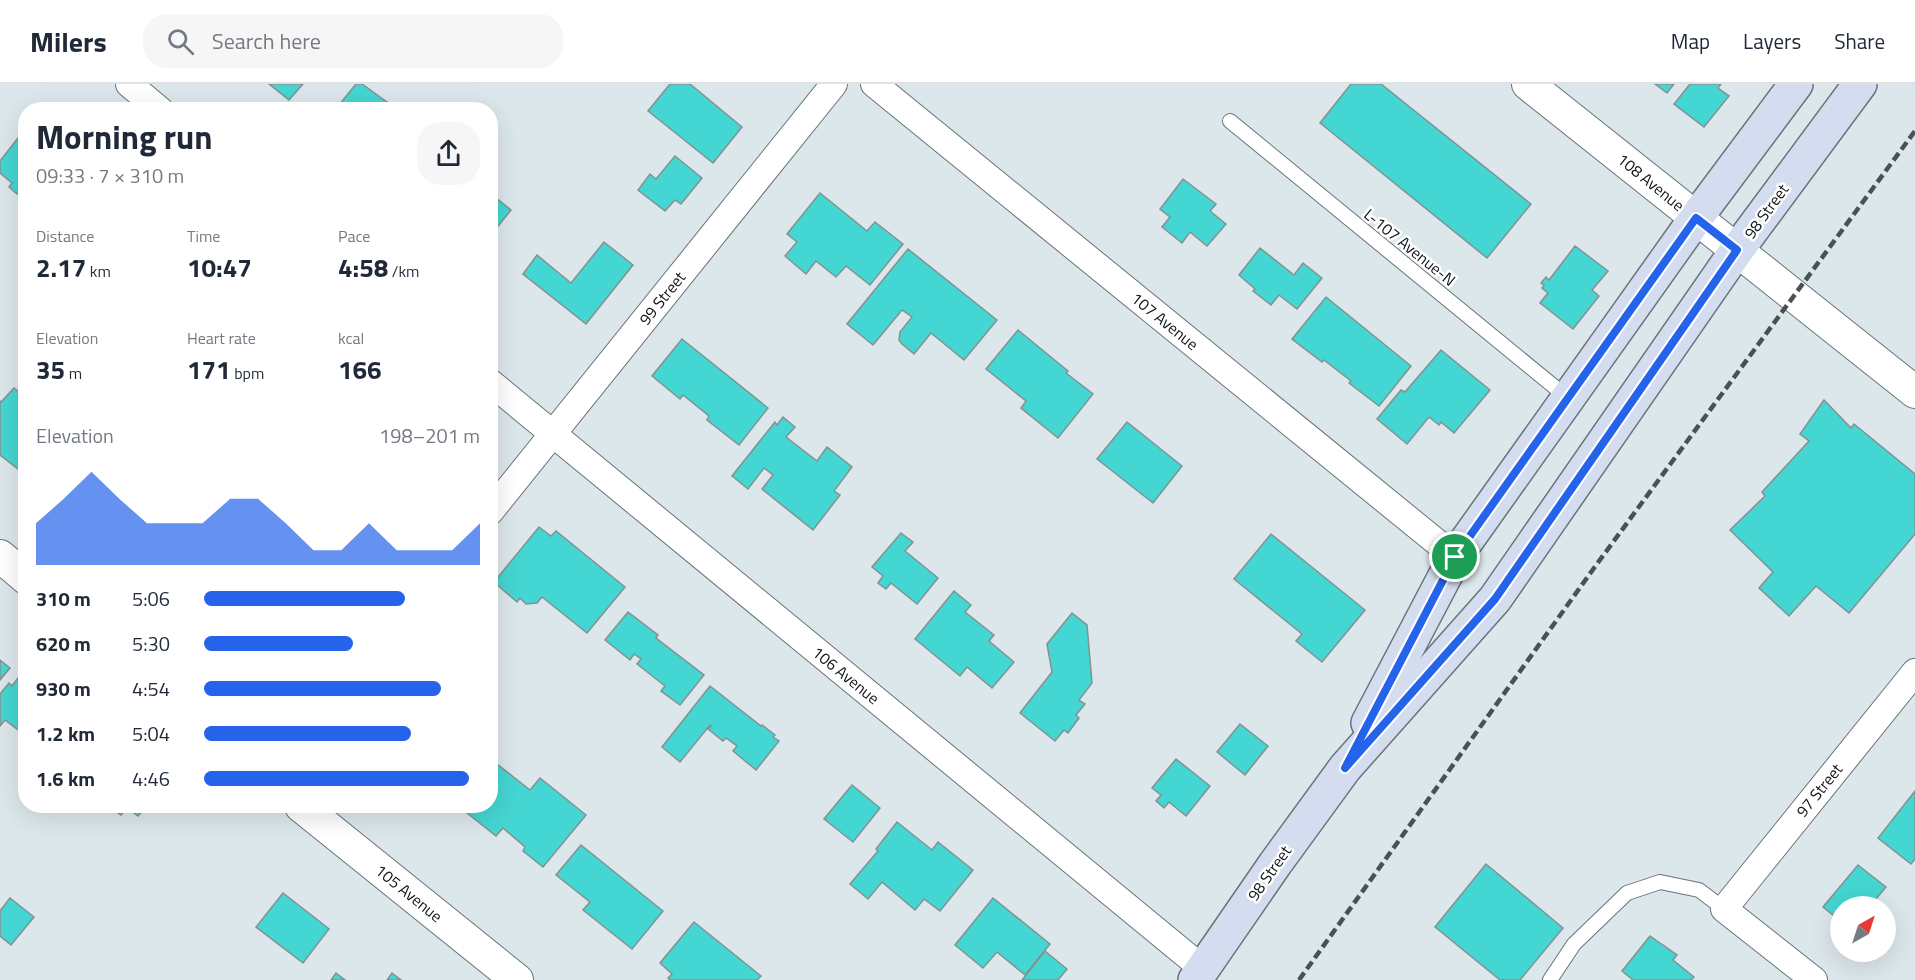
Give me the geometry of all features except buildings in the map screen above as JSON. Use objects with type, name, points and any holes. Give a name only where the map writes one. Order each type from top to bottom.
[{"type":"main road","name":"98 Street","points":[[1345,768],[1455,557],[1696,218],[1796,84]]},
{"type":"main road","name":"98 Street","points":[[1198,974],[1345,768],[1495,599],[1737,250],[1860,84]]},
{"type":"street","points":[[129,84],[150,102]]},
{"type":"street","name":"99 Street","points":[[498,502],[834,84]]},
{"type":"street","name":"107 Avenue","points":[[874,84],[1455,557]]},
{"type":"street","name":"108 Avenue","points":[[1528,84],[1915,392]]},
{"type":"street","name":"106 Avenue","points":[[498,388],[1198,974]]},
{"type":"street","points":[[0,556],[18,571]]},
{"type":"street","name":"97 Street","points":[[1724,909],[1915,672]]},
{"type":"street","name":"105 Avenue","points":[[310,813],[517,980]]},
{"type":"street","points":[[1724,909],[1814,980]]},
{"type":"lane","name":"L-107 Avenue-N","points":[[1230,121],[1568,398]]},
{"type":"lane","points":[[1550,980],[1574,944],[1627,893],[1660,882],[1699,890],[1724,909]]},
{"type":"railway","points":[[1299,980],[1594,568],[1915,131]]},
{"type":"route","points":[[1696,218],[1737,250],[1495,599],[1345,768],[1455,557],[1696,218]]}]
